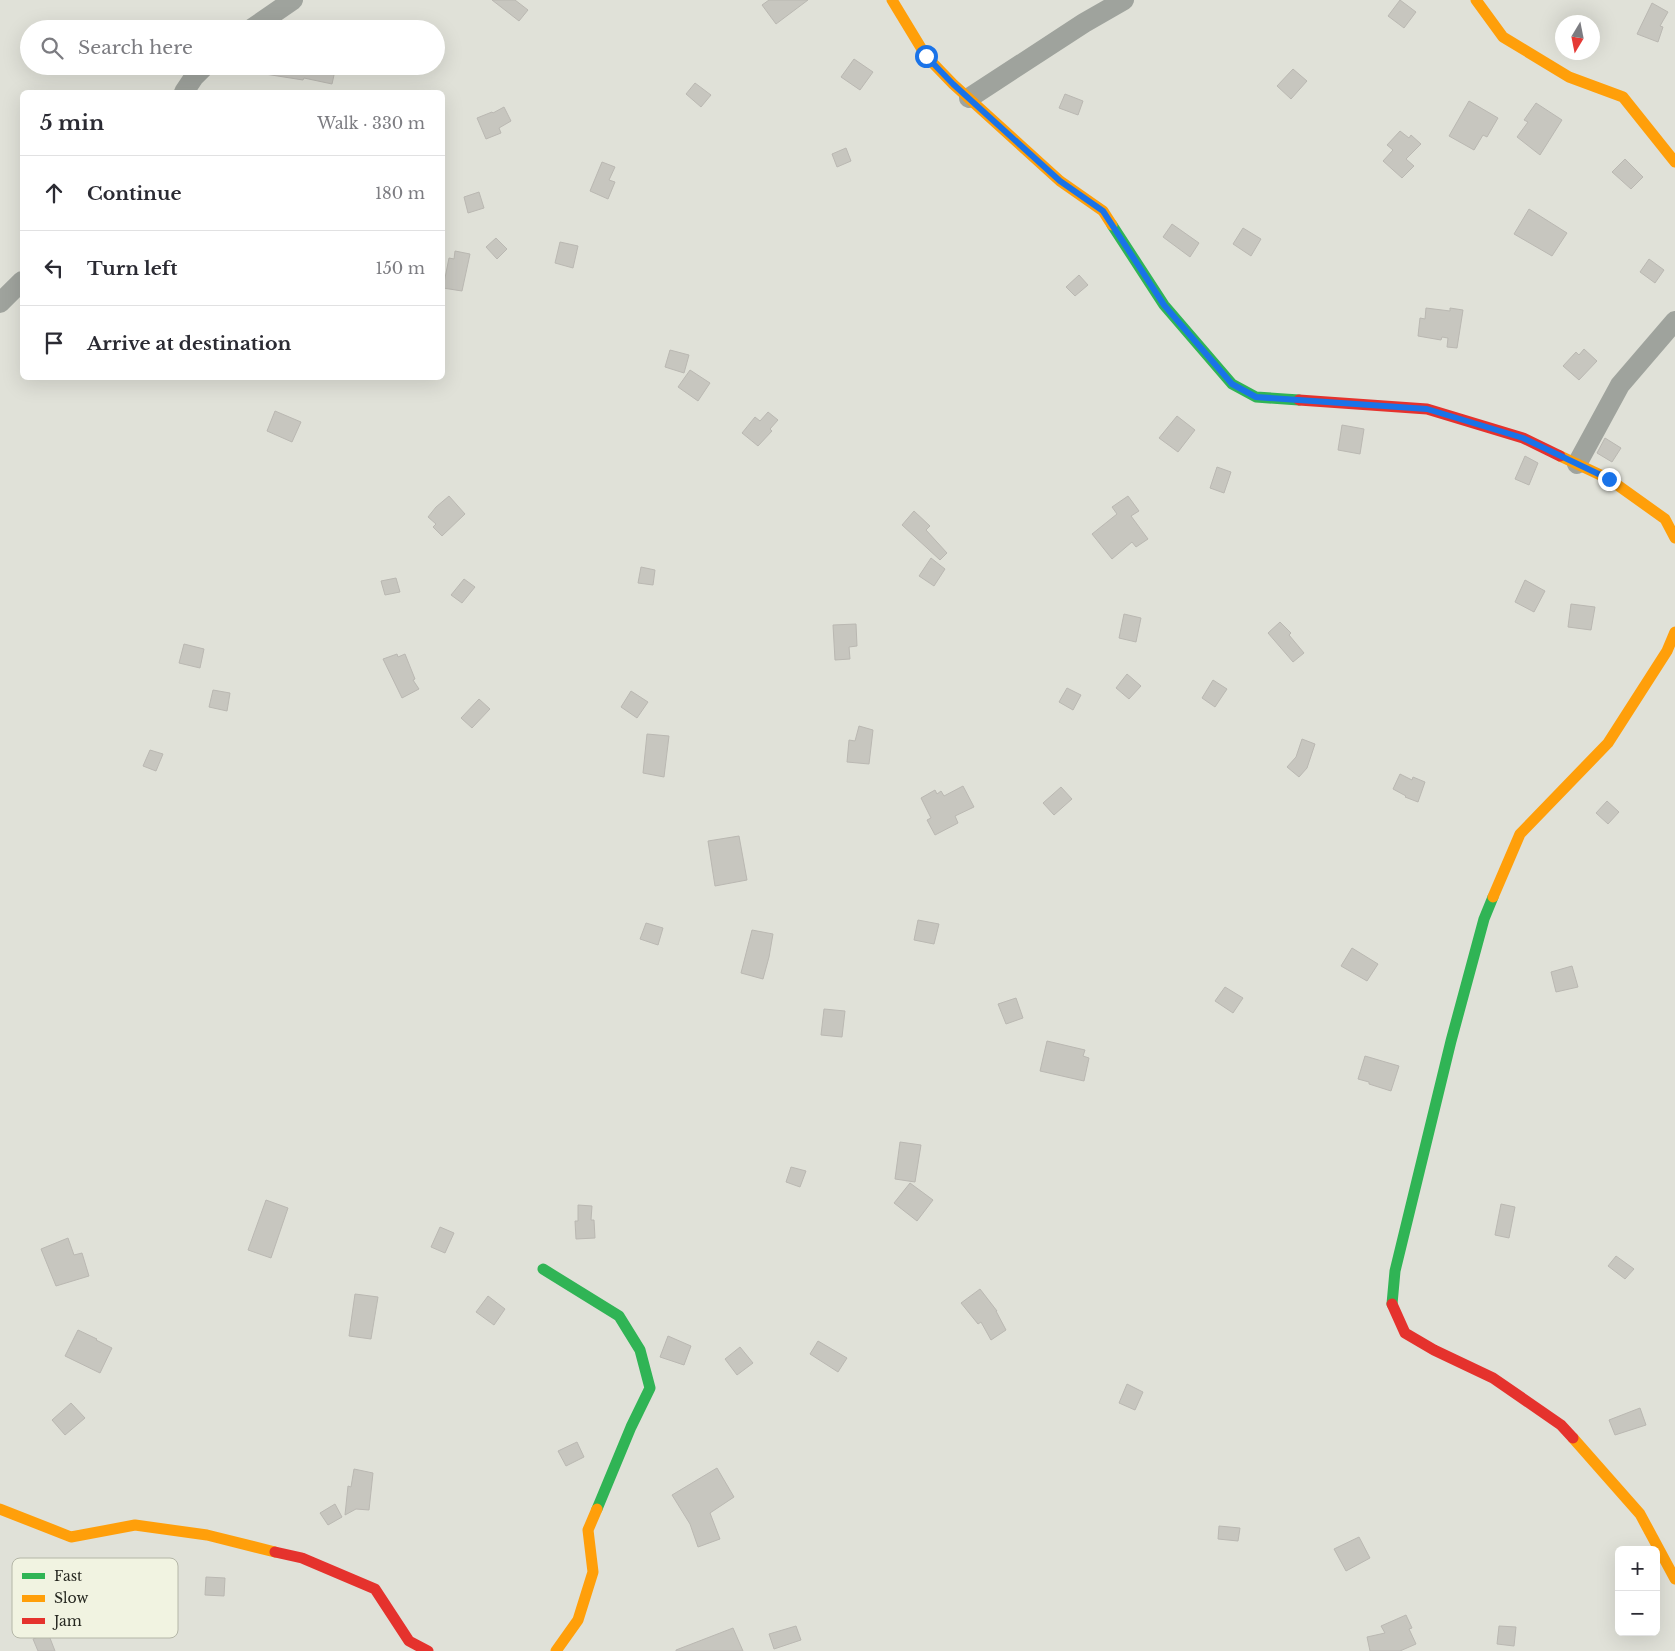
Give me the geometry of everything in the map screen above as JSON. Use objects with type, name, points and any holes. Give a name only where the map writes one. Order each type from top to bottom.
[{"type":"street","points":[[264,20],[293,0]]},
{"type":"street","points":[[892,0],[926,56],[1060,181],[1103,211],[1164,305],[1232,384],[1256,397],[1427,409],[1523,438],[1609,479],[1665,519],[1675,538]]},
{"type":"street","points":[[969,98],[1124,0]]},
{"type":"street","points":[[1476,0],[1503,37],[1569,76],[1622,97],[1675,162]]},
{"type":"street","points":[[185,90],[196,75]]},
{"type":"street","points":[[0,303],[20,283]]},
{"type":"street","points":[[1577,464],[1620,385],[1675,321]]},
{"type":"street","points":[[1675,632],[1667,651],[1608,742],[1520,834],[1484,919],[1451,1041],[1395,1271],[1392,1304],[1405,1333],[1434,1350],[1493,1378],[1561,1425],[1640,1514],[1675,1579]]},
{"type":"street","points":[[543,1269],[619,1316],[640,1350],[650,1388],[631,1427],[588,1530],[593,1572],[578,1620],[556,1651]]},
{"type":"street","points":[[0,1509],[71,1537],[135,1525],[207,1535],[302,1558],[375,1589],[409,1641],[428,1651]]},
{"type":"building","points":[[492,0],[515,0],[528,10],[519,21]]},
{"type":"building","points":[[769,0],[808,0],[776,24],[762,5]]},
{"type":"building","points":[[1400,0],[1416,12],[1404,28],[1388,16]]},
{"type":"building","points":[[1652,3],[1668,12],[1660,26],[1663,27],[1658,42],[1637,34]]},
{"type":"building","points":[[854,59],[873,72],[860,90],[841,77]]},
{"type":"building","points":[[1293,69],[1307,81],[1291,99],[1277,86]]},
{"type":"building","points":[[271,75],[334,75],[332,84],[304,78],[303,80]]},
{"type":"building","points":[[695,83],[711,95],[701,107],[686,94]]},
{"type":"building","points":[[1065,94],[1083,101],[1078,115],[1059,108]]},
{"type":"building","points":[[1469,101],[1498,118],[1487,137],[1483,135],[1474,150],[1449,136]]},
{"type":"building","points":[[1536,103],[1562,120],[1540,155],[1517,137],[1528,122],[1524,120]]},
{"type":"building","points":[[504,107],[511,121],[499,128],[501,133],[486,139],[477,118]]},
{"type":"building","points":[[1400,131],[1409,138],[1411,135],[1421,144],[1406,159],[1414,166],[1402,178],[1383,161],[1393,150],[1387,145]]},
{"type":"building","points":[[846,148],[851,161],[837,167],[832,154]]},
{"type":"building","points":[[1625,159],[1643,177],[1631,189],[1612,172]]},
{"type":"building","points":[[602,162],[615,167],[609,180],[615,182],[608,199],[590,191]]},
{"type":"building","points":[[479,192],[484,208],[468,213],[464,197]]},
{"type":"building","points":[[1529,209],[1567,233],[1552,256],[1514,234]]},
{"type":"building","points":[[1172,224],[1199,243],[1190,257],[1163,237]]},
{"type":"building","points":[[1243,228],[1261,239],[1251,256],[1233,244]]},
{"type":"building","points":[[496,238],[507,249],[497,259],[486,247]]},
{"type":"building","points":[[560,242],[578,246],[573,268],[555,263]]},
{"type":"building","points":[[455,251],[470,254],[462,291],[445,288],[449,258],[454,259]]},
{"type":"building","points":[[1649,259],[1664,270],[1655,283],[1640,272]]},
{"type":"building","points":[[1079,275],[1088,285],[1075,296],[1066,287]]},
{"type":"building","points":[[1426,308],[1450,311],[1450,308],[1463,310],[1457,348],[1447,347],[1448,338],[1442,337],[1441,340],[1418,336],[1420,318],[1425,319]]},
{"type":"building","points":[[1584,349],[1597,361],[1579,380],[1563,366],[1576,352],[1579,355]]},
{"type":"building","points":[[670,350],[689,355],[684,373],[665,367]]},
{"type":"building","points":[[690,370],[710,383],[698,401],[678,387]]},
{"type":"building","points":[[275,411],[301,422],[292,442],[267,431]]},
{"type":"building","points":[[768,412],[778,420],[770,429],[772,431],[758,446],[742,433],[755,417],[760,421]]},
{"type":"building","points":[[1177,416],[1195,430],[1178,452],[1159,438]]},
{"type":"building","points":[[1342,425],[1364,429],[1360,454],[1338,450]]},
{"type":"building","points":[[1605,438],[1621,448],[1612,462],[1597,453]]},
{"type":"building","points":[[1525,456],[1538,463],[1529,485],[1515,479]]},
{"type":"building","points":[[1217,467],[1231,472],[1224,493],[1210,488]]},
{"type":"building","points":[[449,496],[465,514],[442,536],[433,527],[436,524],[428,517]]},
{"type":"building","points":[[1128,496],[1139,511],[1131,516],[1148,539],[1136,547],[1132,542],[1112,559],[1092,534],[1117,514],[1112,507]]},
{"type":"building","points":[[914,511],[930,526],[926,530],[947,553],[940,560],[902,525]]},
{"type":"building","points":[[931,558],[945,569],[934,586],[919,576]]},
{"type":"building","points":[[641,567],[655,570],[653,585],[638,583]]},
{"type":"building","points":[[396,578],[400,592],[385,595],[381,581]]},
{"type":"building","points":[[464,579],[475,587],[462,603],[451,595]]},
{"type":"building","points":[[1525,580],[1545,591],[1534,612],[1515,602]]},
{"type":"building","points":[[1571,604],[1595,607],[1591,630],[1568,627]]},
{"type":"building","points":[[1124,614],[1141,618],[1136,642],[1119,638]]},
{"type":"building","points":[[1280,622],[1291,633],[1289,635],[1304,653],[1293,662],[1268,633]]},
{"type":"building","points":[[856,624],[857,646],[849,647],[850,659],[835,660],[833,625]]},
{"type":"building","points":[[184,644],[204,649],[200,668],[179,663]]},
{"type":"building","points":[[397,654],[398,657],[405,654],[415,679],[413,680],[419,689],[402,698],[383,659]]},
{"type":"building","points":[[1127,674],[1141,686],[1129,699],[1116,688]]},
{"type":"building","points":[[1213,680],[1227,689],[1215,707],[1202,698]]},
{"type":"building","points":[[1067,688],[1081,695],[1073,710],[1059,702]]},
{"type":"building","points":[[213,690],[230,693],[227,711],[209,707]]},
{"type":"building","points":[[631,691],[648,702],[637,718],[621,707]]},
{"type":"building","points":[[479,699],[490,709],[472,728],[461,718]]},
{"type":"building","points":[[859,726],[873,730],[869,764],[847,762],[849,740],[855,741]]},
{"type":"building","points":[[647,734],[669,736],[664,777],[643,773]]},
{"type":"building","points":[[1302,739],[1315,744],[1307,768],[1299,777],[1287,767],[1296,757]]},
{"type":"building","points":[[150,750],[163,754],[156,771],[143,766]]},
{"type":"building","points":[[1400,774],[1412,780],[1413,777],[1425,782],[1418,802],[1405,797],[1393,789]]},
{"type":"building","points":[[963,786],[974,807],[955,816],[958,823],[935,835],[927,820],[931,818],[921,798],[935,790],[937,794],[941,791],[944,796]]},
{"type":"building","points":[[1061,787],[1072,799],[1054,815],[1043,803]]},
{"type":"building","points":[[1607,801],[1619,812],[1608,824],[1596,813]]},
{"type":"building","points":[[739,836],[747,880],[715,886],[708,841]]},
{"type":"building","points":[[918,920],[939,924],[934,944],[914,940]]},
{"type":"building","points":[[646,923],[663,928],[658,945],[640,939]]},
{"type":"building","points":[[752,930],[773,934],[763,979],[741,973]]},
{"type":"building","points":[[1352,948],[1378,964],[1367,981],[1341,966]]},
{"type":"building","points":[[1572,966],[1578,987],[1556,992],[1551,972]]},
{"type":"building","points":[[1225,987],[1243,998],[1233,1013],[1215,1001]]},
{"type":"building","points":[[1016,998],[1023,1018],[1006,1024],[998,1004]]},
{"type":"building","points":[[824,1009],[845,1011],[842,1037],[821,1035]]},
{"type":"building","points":[[1047,1041],[1085,1050],[1083,1056],[1089,1058],[1084,1081],[1040,1071]]},
{"type":"building","points":[[1365,1056],[1399,1066],[1391,1091],[1358,1079]]},
{"type":"building","points":[[900,1142],[921,1145],[915,1182],[895,1179]]},
{"type":"building","points":[[791,1167],[806,1171],[800,1187],[786,1182]]},
{"type":"building","points":[[910,1183],[933,1200],[917,1221],[894,1203]]},
{"type":"building","points":[[266,1200],[288,1208],[271,1258],[248,1250]]},
{"type":"building","points":[[1501,1204],[1515,1207],[1509,1238],[1495,1235]]},
{"type":"building","points":[[578,1205],[592,1206],[591,1220],[594,1220],[595,1238],[576,1239],[575,1221],[578,1221]]},
{"type":"building","points":[[440,1227],[454,1233],[445,1253],[431,1247]]},
{"type":"building","points":[[68,1238],[74,1255],[82,1253],[89,1276],[56,1286],[41,1249]]},
{"type":"building","points":[[1616,1256],[1634,1269],[1625,1279],[1608,1266]]},
{"type":"building","points":[[980,1289],[997,1311],[1006,1330],[991,1340],[981,1322],[978,1324],[961,1303]]},
{"type":"building","points":[[355,1294],[378,1297],[371,1339],[349,1336]]},
{"type":"building","points":[[488,1296],[505,1309],[494,1325],[476,1312]]},
{"type":"building","points":[[78,1330],[112,1348],[100,1373],[65,1356]]},
{"type":"building","points":[[668,1336],[691,1346],[684,1365],[660,1357]]},
{"type":"building","points":[[818,1341],[847,1358],[838,1372],[810,1354]]},
{"type":"building","points":[[740,1347],[753,1363],[737,1375],[725,1359]]},
{"type":"building","points":[[1127,1384],[1143,1392],[1135,1410],[1119,1403]]},
{"type":"building","points":[[71,1403],[85,1418],[65,1435],[52,1420]]},
{"type":"building","points":[[1640,1408],[1646,1425],[1615,1435],[1609,1420]]},
{"type":"building","points":[[577,1442],[584,1457],[566,1466],[558,1451]]},
{"type":"building","points":[[717,1468],[734,1497],[710,1513],[720,1539],[698,1547],[690,1524],[672,1495]]},
{"type":"building","points":[[354,1469],[373,1473],[369,1510],[356,1509],[345,1515],[348,1486],[351,1487]]},
{"type":"building","points":[[335,1504],[342,1517],[328,1525],[320,1513]]},
{"type":"building","points":[[1219,1526],[1240,1528],[1238,1541],[1218,1539]]},
{"type":"building","points":[[1359,1537],[1370,1558],[1346,1571],[1334,1549]]},
{"type":"building","points":[[206,1577],[225,1578],[224,1596],[205,1595]]},
{"type":"building","points":[[1406,1615],[1412,1628],[1409,1629],[1416,1644],[1400,1651],[1370,1651],[1367,1637],[1385,1633],[1381,1626]]},
{"type":"building","points":[[796,1626],[801,1640],[774,1649],[769,1634]]},
{"type":"building","points":[[1499,1626],[1516,1627],[1514,1646],[1497,1644]]},
{"type":"building","points":[[733,1628],[743,1651],[676,1651],[676,1650]]},
{"type":"building","points":[[50,1638],[55,1651],[38,1651],[33,1639]]},
{"type":"traffic: fast","points":[[1112,225],[1164,305],[1232,384],[1256,397],[1299,400]]},
{"type":"traffic: fast","points":[[1392,1304],[1395,1271],[1451,1041],[1484,919],[1493,897]]},
{"type":"traffic: fast","points":[[543,1269],[619,1316],[640,1350],[650,1388],[631,1427],[597,1509]]},
{"type":"traffic: slow","points":[[892,0],[926,56],[953,84],[1060,181],[1103,211],[1112,225]]},
{"type":"traffic: slow","points":[[1476,0],[1503,37],[1569,77],[1623,97],[1675,162]]},
{"type":"traffic: slow","points":[[1560,456],[1609,479],[1665,519],[1675,538]]},
{"type":"traffic: slow","points":[[1493,897],[1520,834],[1608,743],[1667,651],[1675,632]]},
{"type":"traffic: slow","points":[[1573,1438],[1640,1514],[1675,1579]]},
{"type":"traffic: slow","points":[[0,1509],[71,1537],[135,1525],[207,1535],[275,1552]]},
{"type":"traffic: slow","points":[[556,1651],[578,1620],[593,1572],[588,1530],[597,1509]]},
{"type":"traffic: jam","points":[[1299,400],[1427,409],[1523,438],[1560,456]]},
{"type":"traffic: jam","points":[[1392,1304],[1405,1333],[1434,1350],[1493,1378],[1561,1425],[1573,1438]]},
{"type":"traffic: jam","points":[[275,1552],[302,1558],[375,1589],[409,1641],[428,1651]]},
{"type":"route","points":[[926,56],[953,84],[1060,181],[1103,211],[1164,305],[1232,384],[1256,397],[1427,409],[1523,438],[1609,479]]}]
